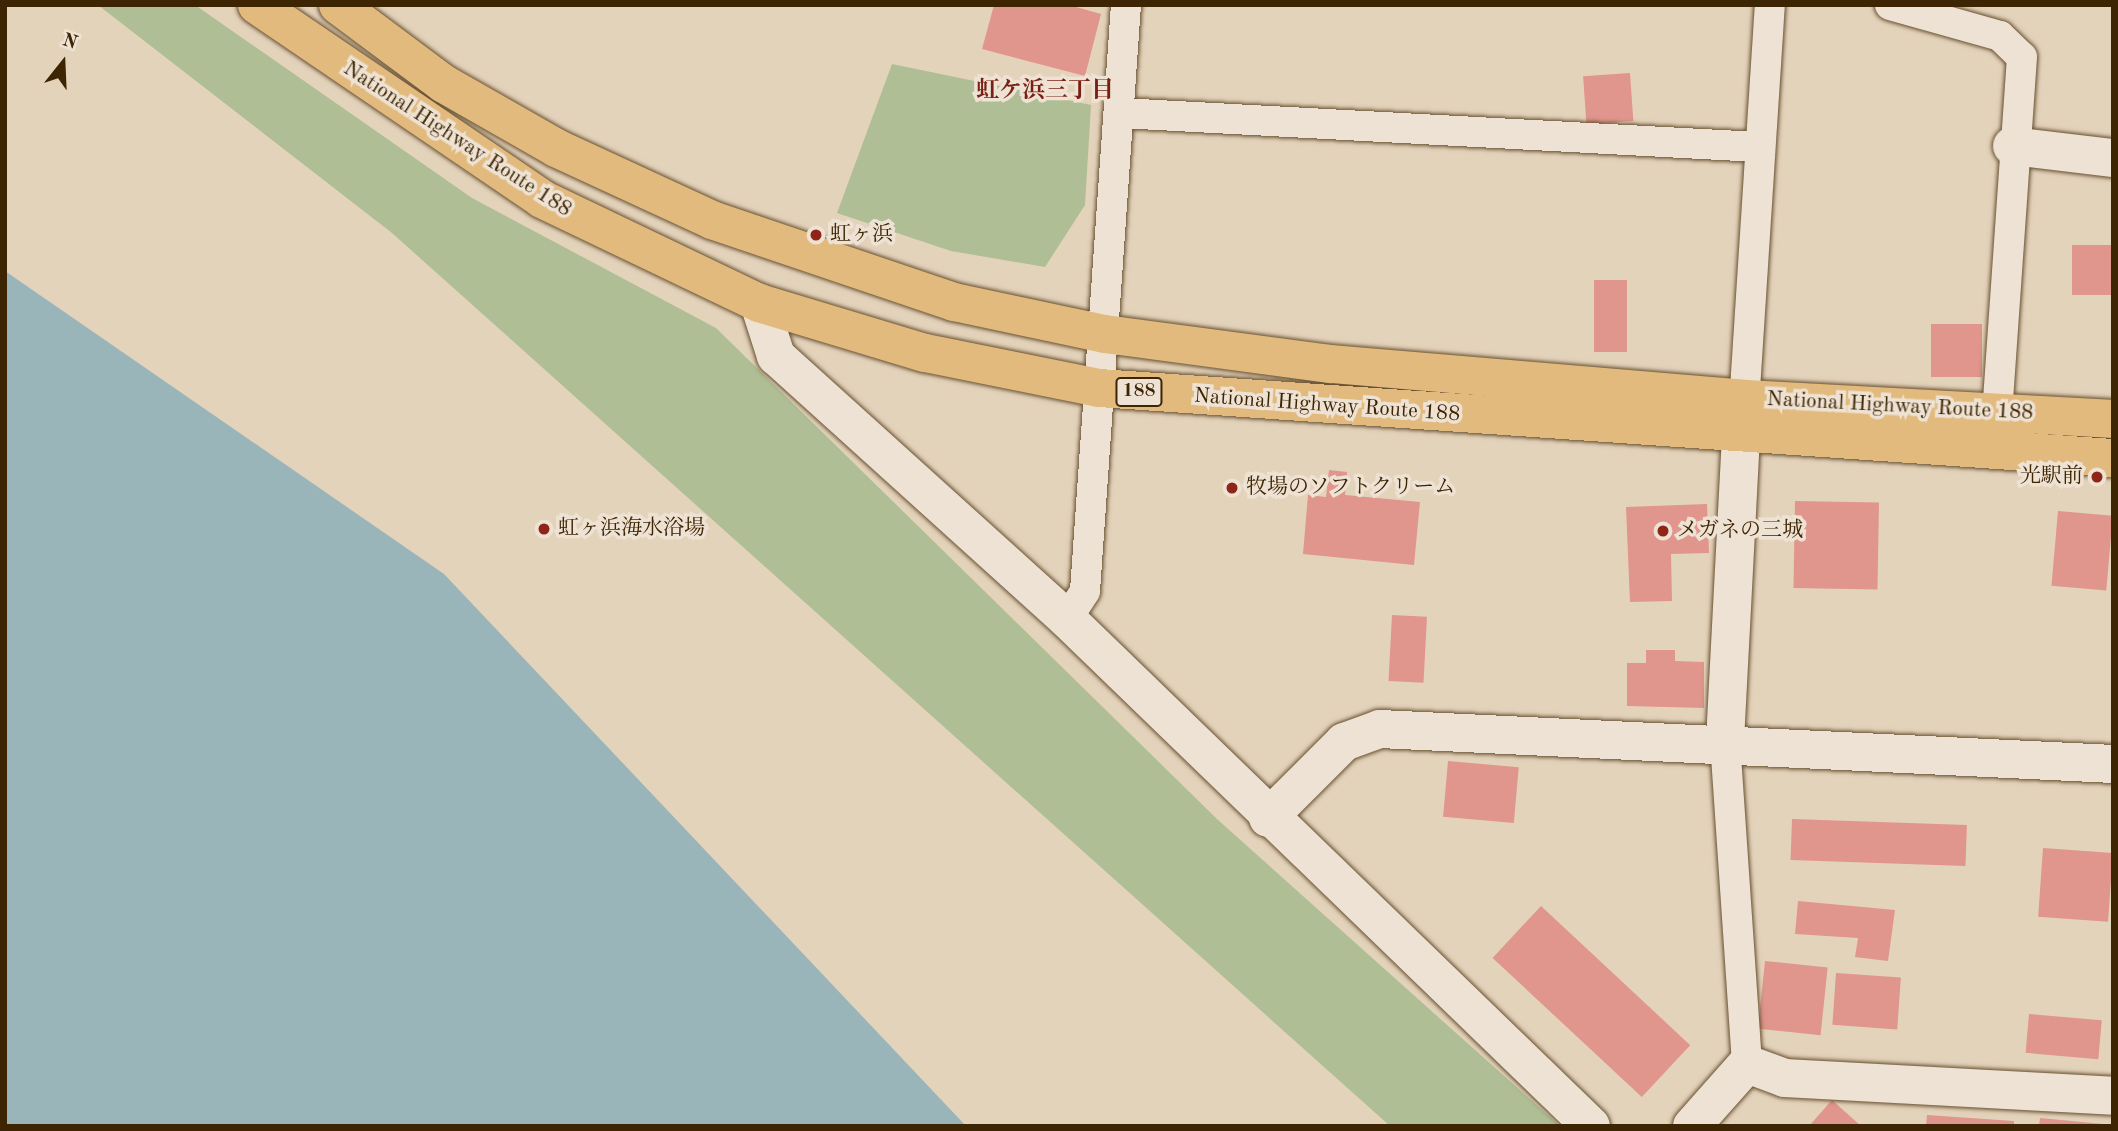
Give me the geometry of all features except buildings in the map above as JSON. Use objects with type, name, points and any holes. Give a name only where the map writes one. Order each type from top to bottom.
[{"type":"highway","name":"National Highway Route 188","points":[[257,5],[542,199],[759,303],[925,353],[1099,388],[1743,416],[1997,411],[2113,419]]},
{"type":"highway","name":"National Highway Route 188","points":[[338,5],[444,84],[556,148],[712,220],[954,302],[1105,334],[1995,451],[2113,458]]},
{"type":"street","points":[[1067,619],[1085,591],[1126,5]]},
{"type":"street","points":[[1692,1126],[1747,1064],[1725,741],[1759,147],[1770,5]]},
{"type":"street","points":[[1890,5],[2000,36],[2022,57],[2012,146],[1995,451]]},
{"type":"street","points":[[1120,113],[1759,147]]},
{"type":"street","points":[[2012,146],[2113,158]]},
{"type":"street","points":[[759,303],[776,356],[1067,619],[1268,818],[1591,1126]]},
{"type":"street","points":[[1268,818],[1344,742],[1380,729],[1725,741],[2113,764]]},
{"type":"street","points":[[1747,1064],[1785,1078],[2113,1096]]},
{"type":"green space","points":[[98,5],[195,5],[472,198],[716,328],[1217,819],[1560,1126],[1390,1126],[392,233]]},
{"type":"green space","points":[[892,64],[1091,105],[1085,205],[1045,267],[951,251],[837,213]]},
{"type":"water","points":[[5,271],[444,574],[966,1126],[5,1126]]},
{"type":"place","name":"虹ヶ浜","points":[[816,235]]},
{"type":"place","name":"光駅前","points":[[2097,477]]},
{"type":"place","name":"牧場のソフトクリーム","points":[[1232,488]]},
{"type":"place","name":"虹ヶ浜海水浴場","points":[[544,529]]},
{"type":"place","name":"メガネの三城","points":[[1663,531]]},
{"type":"district","name":"虹ケ浜三丁目","points":[[1045,91]]}]
